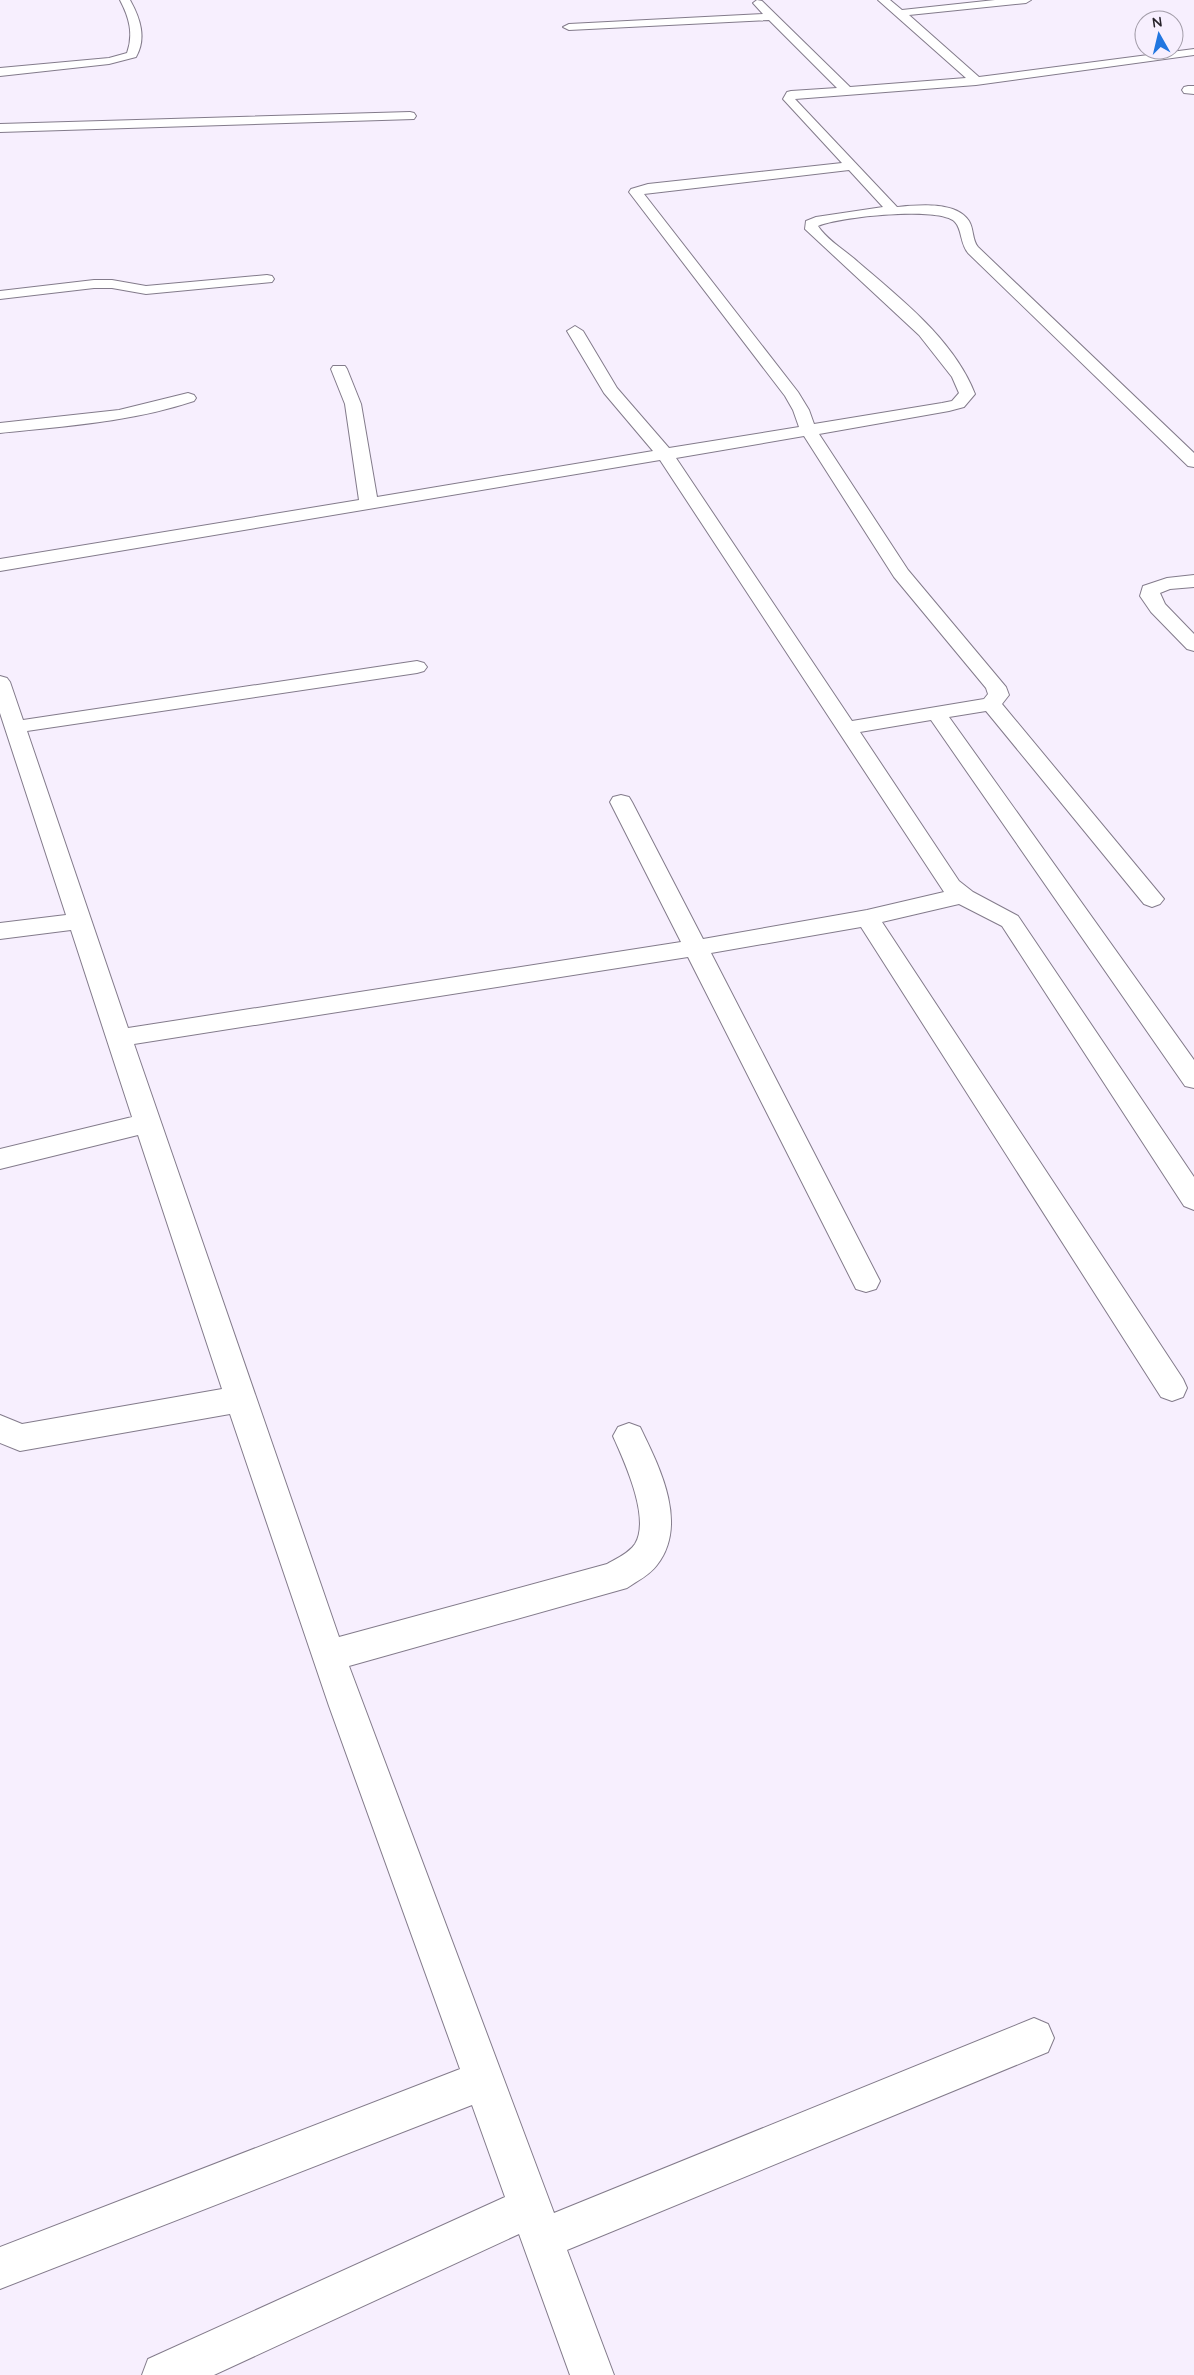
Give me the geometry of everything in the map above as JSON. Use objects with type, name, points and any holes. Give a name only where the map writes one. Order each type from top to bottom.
[{"type":"street","points":[[0,72],[109,62],[132,55],[136,47],[137,28],[125,0]]},
{"type":"street","points":[[755,0],[846,90]]},
{"type":"street","points":[[884,0],[976,81]]},
{"type":"street","points":[[900,13],[1026,0]]},
{"type":"street","points":[[569,27],[771,16]]},
{"type":"street","points":[[894,210],[789,100],[791,95],[976,81],[1194,52]]},
{"type":"street","points":[[0,128],[410,116]]},
{"type":"street","points":[[846,728],[991,704],[998,695],[996,687],[900,573],[808,430],[801,410],[792,395],[636,192],[648,188],[852,166]]},
{"type":"street","points":[[0,565],[958,404],[967,394],[966,384],[944,352],[812,229],[811,224],[825,218],[894,210],[942,211],[952,214],[961,220],[966,227],[968,245],[1194,462]]},
{"type":"street","points":[[0,294],[94,284],[112,284],[146,290],[267,279]]},
{"type":"street","points":[[576,331],[610,390],[664,454],[951,886],[960,896],[998,913],[1010,921],[1194,1199]]},
{"type":"street","points":[[339,369],[353,404],[369,504]]},
{"type":"street","points":[[0,428],[132,413],[156,409],[188,398]]},
{"type":"street","points":[[1194,581],[1156,587],[1150,590],[1150,596],[1158,608],[1194,645]]},
{"type":"street","points":[[15,727],[417,667]]},
{"type":"street","points":[[0,682],[118,1038],[329,1656],[592,2375]]},
{"type":"street","points":[[991,704],[1152,899]]},
{"type":"street","points":[[936,713],[1194,1078]]},
{"type":"street","points":[[621,802],[866,1281]]},
{"type":"street","points":[[118,1038],[696,948],[867,918],[960,896]]},
{"type":"street","points":[[867,918],[1172,1388]]},
{"type":"street","points":[[0,931],[79,921]]},
{"type":"street","points":[[0,1159],[147,1123]]},
{"type":"street","points":[[0,1428],[20,1438],[240,1399]]},
{"type":"street","points":[[329,1656],[615,1577],[640,1560],[650,1548],[655,1521],[651,1490],[629,1436]]},
{"type":"street","points":[[164,2375],[536,2223],[1034,2038]]},
{"type":"street","points":[[0,2268],[484,2080]]}]
